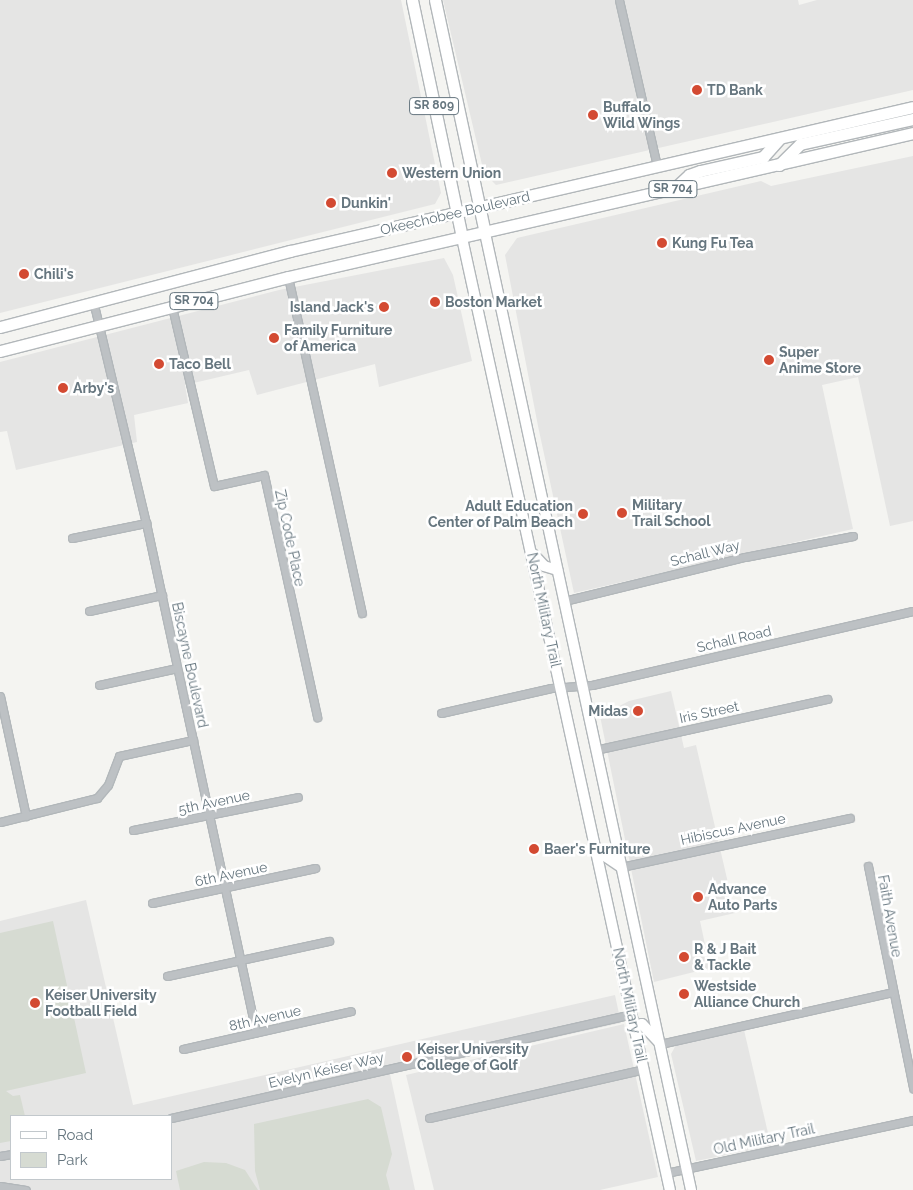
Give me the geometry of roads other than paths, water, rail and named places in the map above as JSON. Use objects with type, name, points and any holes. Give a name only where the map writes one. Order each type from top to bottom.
[{"type":"main road","name":"North Military Trail","points":[[412,0],[456,212],[670,1190]]},
{"type":"main road","points":[[429,0],[438,13]]},
{"type":"main road","name":"North Military Trail","points":[[435,0],[691,1190]]},
{"type":"main road","name":"Okeechobee Boulevard","points":[[0,327],[94,305],[290,251],[913,107]]},
{"type":"main road","points":[[779,165],[800,144],[913,119]]},
{"type":"main road","name":"Okeechobee Boulevard","points":[[0,351],[288,277],[913,133]]},
{"type":"main road","points":[[674,189],[690,176],[700,171],[763,157],[780,138]]},
{"type":"main road","points":[[532,554],[544,566],[557,570]]},
{"type":"main road","points":[[596,850],[621,867]]},
{"type":"main road","points":[[634,1026],[642,1024],[659,1043]]},
{"type":"street","points":[[619,0],[657,166]]},
{"type":"street","points":[[288,277],[362,613]]},
{"type":"street","name":"Biscayne Boulevard","points":[[94,305],[146,523],[256,1032]]},
{"type":"street","name":"Zip Code Place","points":[[172,306],[214,486],[264,475],[317,718]]},
{"type":"street","points":[[72,538],[146,523]]},
{"type":"street","name":"Schall Way","points":[[564,601],[745,557],[853,536]]},
{"type":"street","points":[[89,611],[162,595]]},
{"type":"street","name":"Schall Road","points":[[441,713],[561,687],[582,686],[913,611]]},
{"type":"street","points":[[100,685],[177,668]]},
{"type":"street","points":[[0,696],[26,816]]},
{"type":"street","name":"Iris Street","points":[[595,750],[828,699]]},
{"type":"street","points":[[0,822],[98,798],[108,785],[119,756],[193,740]]},
{"type":"street","name":"5th Avenue","points":[[133,830],[298,797]]},
{"type":"street","name":"Hibiscus Avenue","points":[[621,867],[850,818]]},
{"type":"street","name":"Faith Avenue","points":[[868,866],[892,992],[913,1088]]},
{"type":"street","name":"6th Avenue","points":[[152,903],[315,868]]},
{"type":"street","points":[[167,976],[329,940]]},
{"type":"street","points":[[659,1043],[892,992]]},
{"type":"street","name":"8th Avenue","points":[[183,1048],[352,1011]]},
{"type":"street","name":"Evelyn Keiser Way","points":[[172,1118],[632,1014]]},
{"type":"street","points":[[429,1118],[644,1069]]},
{"type":"street","name":"Old Military Trail","points":[[666,1173],[913,1120]]},
{"type":"street","points":[[0,1186],[26,1190]]},
{"type":"place","name":"TD Bank","points":[[697,90]]},
{"type":"place","name":"Buffalo Wild Wings","points":[[593,115]]},
{"type":"place","name":"Western Union","points":[[392,173]]},
{"type":"place","name":"Dunkin'","points":[[331,203]]},
{"type":"place","name":"Kung Fu Tea","points":[[662,243]]},
{"type":"place","name":"Chili's","points":[[24,274]]},
{"type":"place","name":"Boston Market","points":[[435,302]]},
{"type":"place","name":"Island Jack's","points":[[384,307]]},
{"type":"place","name":"Family Furniture of America","points":[[274,338]]},
{"type":"place","name":"Super Anime Store","points":[[769,360]]},
{"type":"place","name":"Taco Bell","points":[[159,364]]},
{"type":"place","name":"Arby's","points":[[63,388]]},
{"type":"place","name":"Military Trail School","points":[[622,513]]},
{"type":"place","name":"Adult Education Center of Palm Beach","points":[[583,514]]},
{"type":"place","name":"Midas","points":[[638,711]]},
{"type":"place","name":"Baer's Furniture","points":[[534,849]]},
{"type":"place","name":"Advance Auto Parts","points":[[698,897]]},
{"type":"place","name":"R & J Bait & Tackle","points":[[684,957]]},
{"type":"place","name":"Westside Alliance Church","points":[[684,994]]},
{"type":"place","name":"Keiser University Football Field","points":[[35,1003]]},
{"type":"place","name":"Keiser University College of Golf","points":[[407,1057]]}]
